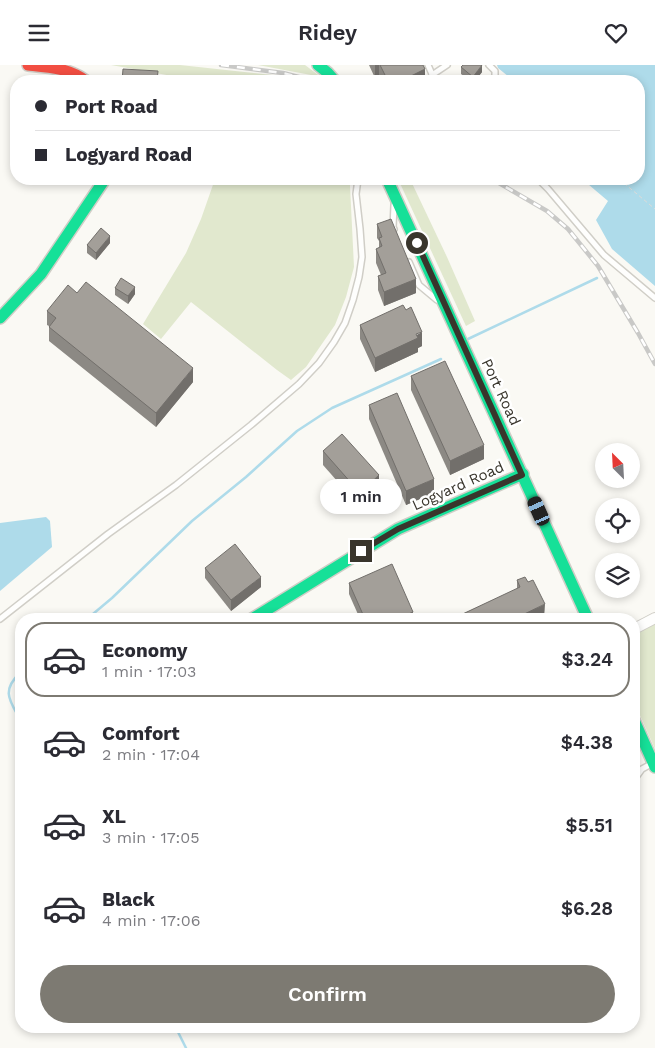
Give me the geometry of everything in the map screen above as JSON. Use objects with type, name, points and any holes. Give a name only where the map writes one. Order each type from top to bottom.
[{"type":"main road","points":[[28,65],[55,68],[76,75]]},
{"type":"main road","points":[[318,65],[330,75]]},
{"type":"main road","points":[[0,318],[41,273],[101,185]]},
{"type":"main road","name":"Port Road","points":[[390,185],[585,613]]},
{"type":"main road","name":"Logyard Road","points":[[262,613],[398,529],[522,475]]},
{"type":"main road","points":[[640,734],[654,765]]},
{"type":"street","points":[[640,626],[655,619]]},
{"type":"lane","points":[[428,65],[432,75],[447,65]]},
{"type":"lane","points":[[0,619],[108,533],[176,485],[251,425],[299,384],[319,363],[345,323],[359,277],[362,257],[356,199],[357,185]]},
{"type":"lane","points":[[544,185],[604,255],[655,298]]},
{"type":"lane","points":[[395,196],[393,227],[396,235]]},
{"type":"lane","points":[[408,260],[419,285],[446,307]]},
{"type":"lane","points":[[640,772],[642,769],[654,765]]},
{"type":"path","points":[[626,185],[655,209]]},
{"type":"green space","points":[[111,65],[180,65],[272,75],[167,75]]},
{"type":"green space","points":[[258,65],[305,65],[318,75]]},
{"type":"green space","points":[[213,185],[350,185],[354,267],[346,297],[335,325],[306,367],[291,380],[191,302],[161,339],[143,324],[186,253]]},
{"type":"green space","points":[[401,185],[413,185],[447,257],[475,321],[466,326]]},
{"type":"green space","points":[[655,623],[655,749],[640,715],[640,631]]},
{"type":"water","points":[[497,65],[655,65],[655,286],[612,249],[596,220],[608,201],[589,185],[645,185],[645,75],[507,75]]},
{"type":"water","points":[[46,517],[50,521],[52,547],[0,591],[0,523]]},
{"type":"building","points":[[380,65],[423,65],[425,69],[413,75],[385,75]]},
{"type":"building","points":[[463,65],[482,65],[474,75],[471,75],[461,67]]},
{"type":"building","points":[[123,69],[158,71],[158,75],[122,75]]},
{"type":"building","points":[[391,219],[416,279],[384,292],[378,276],[386,273],[376,249],[382,246],[379,238],[382,237],[377,224]]},
{"type":"building","points":[[101,228],[110,236],[96,253],[87,245]]},
{"type":"building","points":[[121,278],[135,287],[128,296],[115,288]]},
{"type":"building","points":[[86,282],[193,368],[156,413],[49,327],[56,318],[47,311],[68,285],[77,293]]},
{"type":"building","points":[[403,305],[406,310],[411,307],[422,332],[416,334],[418,338],[375,358],[360,325]]},
{"type":"building","points":[[445,361],[484,445],[450,461],[411,376]]},
{"type":"building","points":[[397,393],[434,479],[406,491],[369,405]]},
{"type":"building","points":[[342,434],[379,475],[360,493],[323,451]]},
{"type":"building","points":[[235,544],[261,577],[231,600],[205,568]]},
{"type":"building","points":[[392,564],[413,612],[362,613],[349,583]]},
{"type":"building","points":[[525,577],[528,582],[533,580],[545,604],[526,613],[465,613],[520,587],[517,580]]},
{"type":"waterway","points":[[468,339],[597,278]]},
{"type":"waterway","points":[[94,613],[192,521],[246,477],[297,431],[332,408],[441,359]]},
{"type":"waterway","points":[[15,679],[9,691],[9,696],[15,710]]},
{"type":"waterway","points":[[178,1033],[186,1048]]},
{"type":"railway","points":[[221,65],[291,75]]},
{"type":"railway","points":[[502,185],[547,211],[568,229],[598,266],[655,364]]},
{"type":"traffic: fast","points":[[318,65],[330,75]]},
{"type":"traffic: fast","points":[[0,318],[41,274],[101,185]]},
{"type":"traffic: fast","points":[[390,185],[585,613]]},
{"type":"traffic: fast","points":[[262,613],[398,529],[523,474]]},
{"type":"traffic: fast","points":[[640,733],[655,767]]},
{"type":"traffic: jam","points":[[28,65],[51,68],[76,75]]},
{"type":"route","points":[[361,551],[398,529],[522,475],[417,243]]}]
